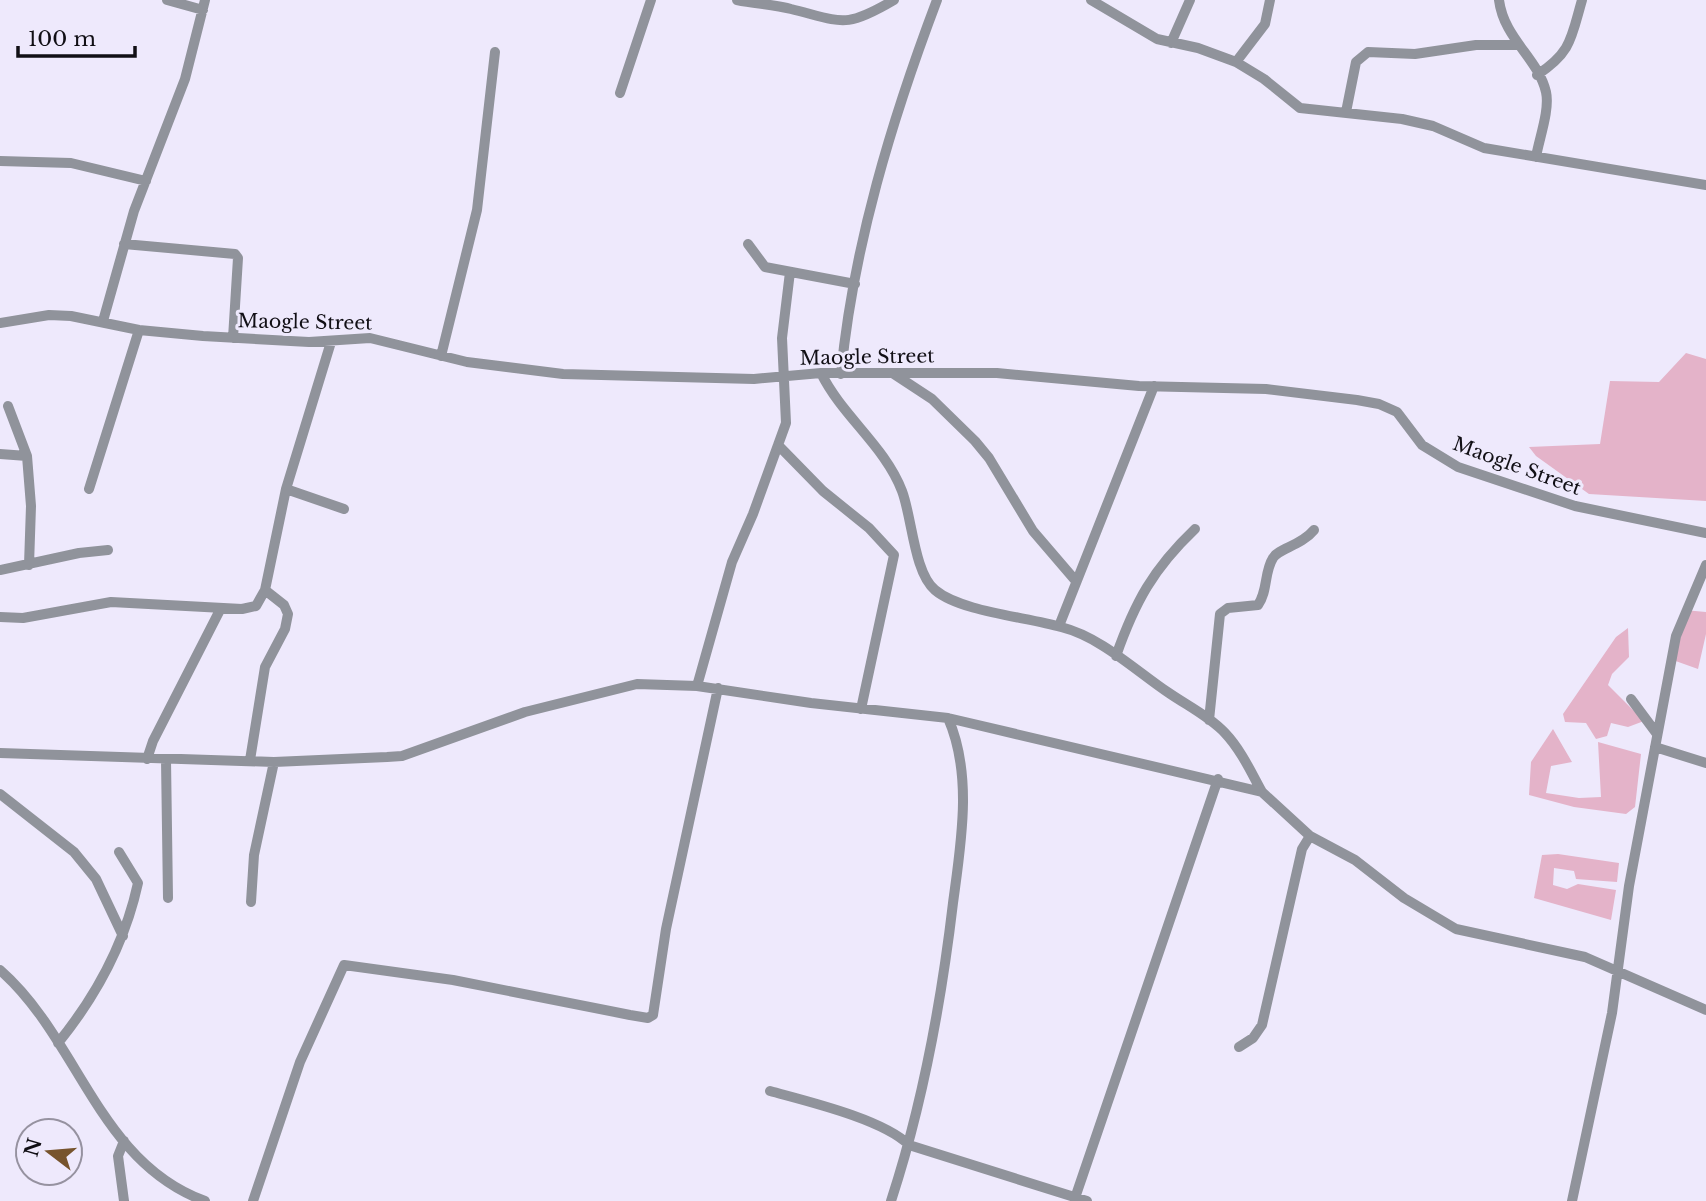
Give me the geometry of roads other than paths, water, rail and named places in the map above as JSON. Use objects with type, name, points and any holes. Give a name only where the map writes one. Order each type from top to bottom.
[{"type":"street","points":[[103,321],[124,244],[185,79],[204,5],[167,0]]},
{"type":"street","points":[[620,93],[651,0]]},
{"type":"street","points":[[737,0],[783,7],[837,21],[870,15],[894,0]]},
{"type":"street","points":[[841,374],[855,284],[892,137],[937,0]]},
{"type":"street","points":[[1091,0],[1157,39],[1213,52],[1236,62],[1265,79],[1293,104],[1423,124],[1444,130],[1469,144],[1706,185]]},
{"type":"street","points":[[1171,43],[1190,0]]},
{"type":"street","points":[[1236,62],[1265,24],[1270,0]]},
{"type":"street","points":[[1499,0],[1504,24],[1520,45],[1546,92],[1536,157]]},
{"type":"street","points":[[1537,75],[1559,60],[1567,48],[1582,0]]},
{"type":"street","points":[[1346,112],[1356,62],[1368,52],[1415,54],[1476,45],[1520,45]]},
{"type":"street","points":[[441,356],[477,210],[495,52]]},
{"type":"street","points":[[0,161],[71,163],[146,181]]},
{"type":"street","points":[[124,244],[235,254],[238,258],[233,338]]},
{"type":"street","points":[[748,244],[765,267],[855,284]]},
{"type":"street","points":[[698,686],[732,562],[778,445],[786,415],[781,376],[782,338],[790,272]]},
{"type":"street","name":"Maogle Street","points":[[0,323],[49,315],[103,321],[139,330],[233,338],[331,342],[370,338],[441,356],[563,374],[754,379],[821,373],[997,373],[1154,386],[1266,389],[1379,404],[1397,412],[1422,445],[1433,454],[1458,467],[1576,506],[1706,533]]},
{"type":"street","points":[[89,489],[139,330]]},
{"type":"street","points":[[0,618],[23,618],[111,603],[242,609],[256,606],[265,590],[286,489],[331,342]]},
{"type":"street","points":[[821,373],[837,400],[898,480],[910,512],[926,581],[950,599],[1007,616],[1059,626],[1087,638],[1116,656],[1209,720],[1235,746],[1262,792],[1310,836],[1355,860],[1404,898],[1456,929],[1571,953],[1706,1010]]},
{"type":"street","points":[[894,374],[932,399],[975,441],[995,467],[1033,531],[1075,580]]},
{"type":"street","points":[[1059,626],[1154,386]]},
{"type":"street","points":[[8,406],[27,456],[31,506],[29,565]]},
{"type":"street","points":[[778,445],[823,491],[869,528],[894,555],[861,709]]},
{"type":"street","points":[[0,454],[27,456]]},
{"type":"street","points":[[286,489],[344,509]]},
{"type":"street","points":[[1116,656],[1141,592],[1170,553],[1195,529]]},
{"type":"street","points":[[1209,720],[1220,614],[1228,608],[1258,605],[1272,559],[1283,550],[1300,544],[1314,530]]},
{"type":"street","points":[[0,570],[79,553],[108,550]]},
{"type":"street","points":[[1572,1201],[1612,1013],[1628,895],[1676,636],[1706,565]]},
{"type":"street","points":[[250,760],[265,667],[285,629],[288,614],[284,605],[265,590]]},
{"type":"street","points":[[147,760],[153,741],[221,608]]},
{"type":"street","points":[[0,753],[147,760],[274,762],[402,756],[495,721],[621,686],[652,683],[718,688],[861,709],[948,718],[1218,779],[1262,792]]},
{"type":"street","points":[[253,1201],[300,1062],[344,965],[453,980],[651,1017],[666,929],[718,688]]},
{"type":"street","points":[[1631,699],[1657,734]]},
{"type":"street","points":[[891,1201],[909,1145],[932,1049],[959,857],[961,750],[948,718]]},
{"type":"street","points":[[1655,747],[1706,763]]},
{"type":"street","points":[[166,760],[168,898]]},
{"type":"street","points":[[251,902],[254,855],[274,762]]},
{"type":"street","points":[[1075,1198],[1218,779]]},
{"type":"street","points":[[0,794],[74,852],[96,879],[123,936]]},
{"type":"street","points":[[1239,1047],[1253,1038],[1262,1025],[1302,849],[1310,836]]},
{"type":"street","points":[[58,1043],[91,999],[123,936],[138,883],[119,852]]},
{"type":"street","points":[[0,970],[33,1003],[85,1087],[124,1141],[165,1183],[205,1201]]},
{"type":"street","points":[[770,1091],[843,1113],[893,1133],[909,1145],[1087,1201]]},
{"type":"street","points":[[124,1141],[118,1156],[124,1201]]}]
